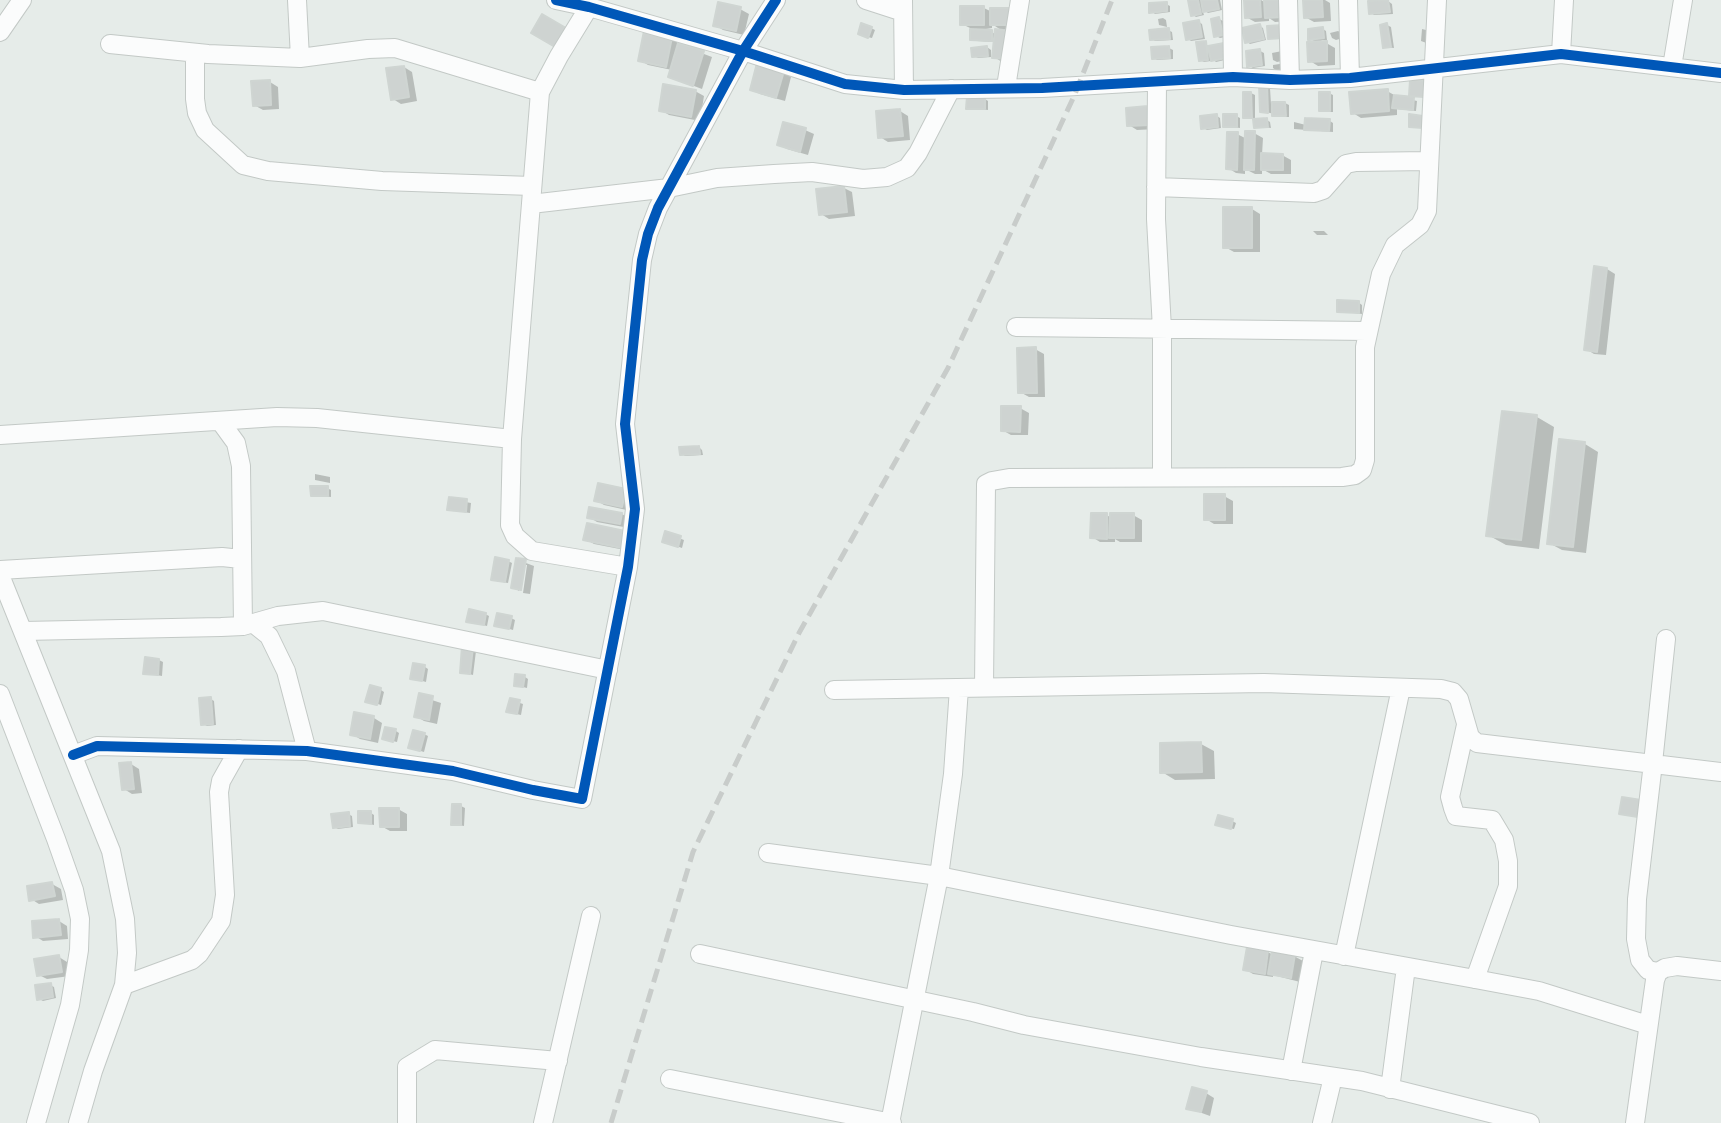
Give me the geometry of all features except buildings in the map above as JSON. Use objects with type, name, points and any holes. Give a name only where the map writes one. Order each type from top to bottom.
[{"type":"street","points":[[0,32],[22,0]]},
{"type":"street","points":[[297,0],[300,58]]},
{"type":"street","points":[[556,0],[590,6],[743,51],[845,85],[904,90],[1042,88],[1233,77],[1290,80],[1350,78],[1561,54],[1721,73]]},
{"type":"street","points":[[73,755],[97,746],[307,751],[453,771],[582,799],[628,567],[635,509],[625,424],[642,260],[648,234],[668,188],[743,51],[776,0]]},
{"type":"street","points":[[866,0],[903,6],[904,90]]},
{"type":"street","points":[[1006,87],[1020,0]]},
{"type":"street","points":[[1232,0],[1233,77]]},
{"type":"street","points":[[1288,0],[1290,80]]},
{"type":"street","points":[[1348,0],[1350,78]]},
{"type":"street","points":[[984,687],[986,484],[1009,478],[1355,475],[1362,470],[1365,460],[1365,347],[1381,274],[1395,245],[1420,225],[1427,211],[1437,0]]},
{"type":"street","points":[[1561,54],[1564,0]]},
{"type":"street","points":[[1672,67],[1683,0]]},
{"type":"street","points":[[590,6],[559,55],[540,93],[512,439],[510,525],[515,536],[532,551],[628,567]]},
{"type":"street","points":[[110,44],[195,53],[300,58],[368,48],[395,48],[540,93]]},
{"type":"street","points":[[195,53],[197,113],[205,130],[243,166],[268,171],[532,195],[668,188],[717,178],[812,172],[863,179],[887,177],[907,167],[918,153],[951,89]]},
{"type":"street","points":[[1157,82],[1156,187],[1162,329],[1162,477]]},
{"type":"street","points":[[1156,187],[1314,193],[1323,190],[1346,164],[1429,161]]},
{"type":"street","points":[[1016,327],[1367,331]]},
{"type":"street","points":[[0,435],[220,421],[317,418],[512,439]]},
{"type":"street","points":[[220,421],[240,453],[241,559],[248,625]]},
{"type":"street","points":[[78,1123],[93,1071],[124,985],[127,953],[125,919],[111,851],[0,572],[222,557],[241,559]]},
{"type":"street","points":[[23,631],[248,625],[278,617],[323,611],[608,670]]},
{"type":"street","points":[[248,625],[269,636],[286,671],[307,751]]},
{"type":"street","points":[[1658,972],[1644,967],[1636,939],[1637,899],[1665,639]]},
{"type":"street","points":[[834,690],[1264,683],[1441,689],[1453,692],[1459,698],[1470,737],[1478,743],[1721,772]]},
{"type":"street","points":[[670,1079],[890,1123],[939,876],[953,774],[959,688]]},
{"type":"street","points":[[1344,956],[1401,688]]},
{"type":"street","points":[[0,694],[57,839],[74,890],[80,919],[79,950],[70,1005],[36,1123]]},
{"type":"street","points":[[1465,725],[1450,797],[1453,808],[1456,816],[1492,820],[1504,840],[1508,861],[1508,886],[1475,979]]},
{"type":"street","points":[[124,985],[192,960],[221,921],[225,895],[219,792],[221,781],[239,749]]},
{"type":"street","points":[[768,853],[939,876],[1314,951],[1539,991],[1648,1025]]},
{"type":"street","points":[[542,1123],[592,916]]},
{"type":"street","points":[[1291,1071],[1314,951]]},
{"type":"street","points":[[700,954],[1024,1025],[1201,1057],[1333,1077],[1530,1123]]},
{"type":"street","points":[[1635,1123],[1658,972],[1676,966],[1721,971]]},
{"type":"street","points":[[1390,1089],[1406,967]]},
{"type":"street","points":[[407,1123],[407,1067],[435,1050],[558,1061]]},
{"type":"street","points":[[1322,1123],[1333,1077]]},
{"type":"railway","points":[[611,1123],[693,852],[799,633],[948,368],[1075,94],[1112,0]]},
{"type":"cycle path","points":[[556,0],[743,51],[845,84],[904,90],[1042,88],[1233,77],[1290,80],[1350,78],[1561,54],[1721,73]]},
{"type":"cycle path","points":[[73,755],[97,746],[307,751],[453,771],[582,799],[628,567],[635,509],[625,424],[642,260],[648,234],[658,208],[743,51],[776,0]]}]
